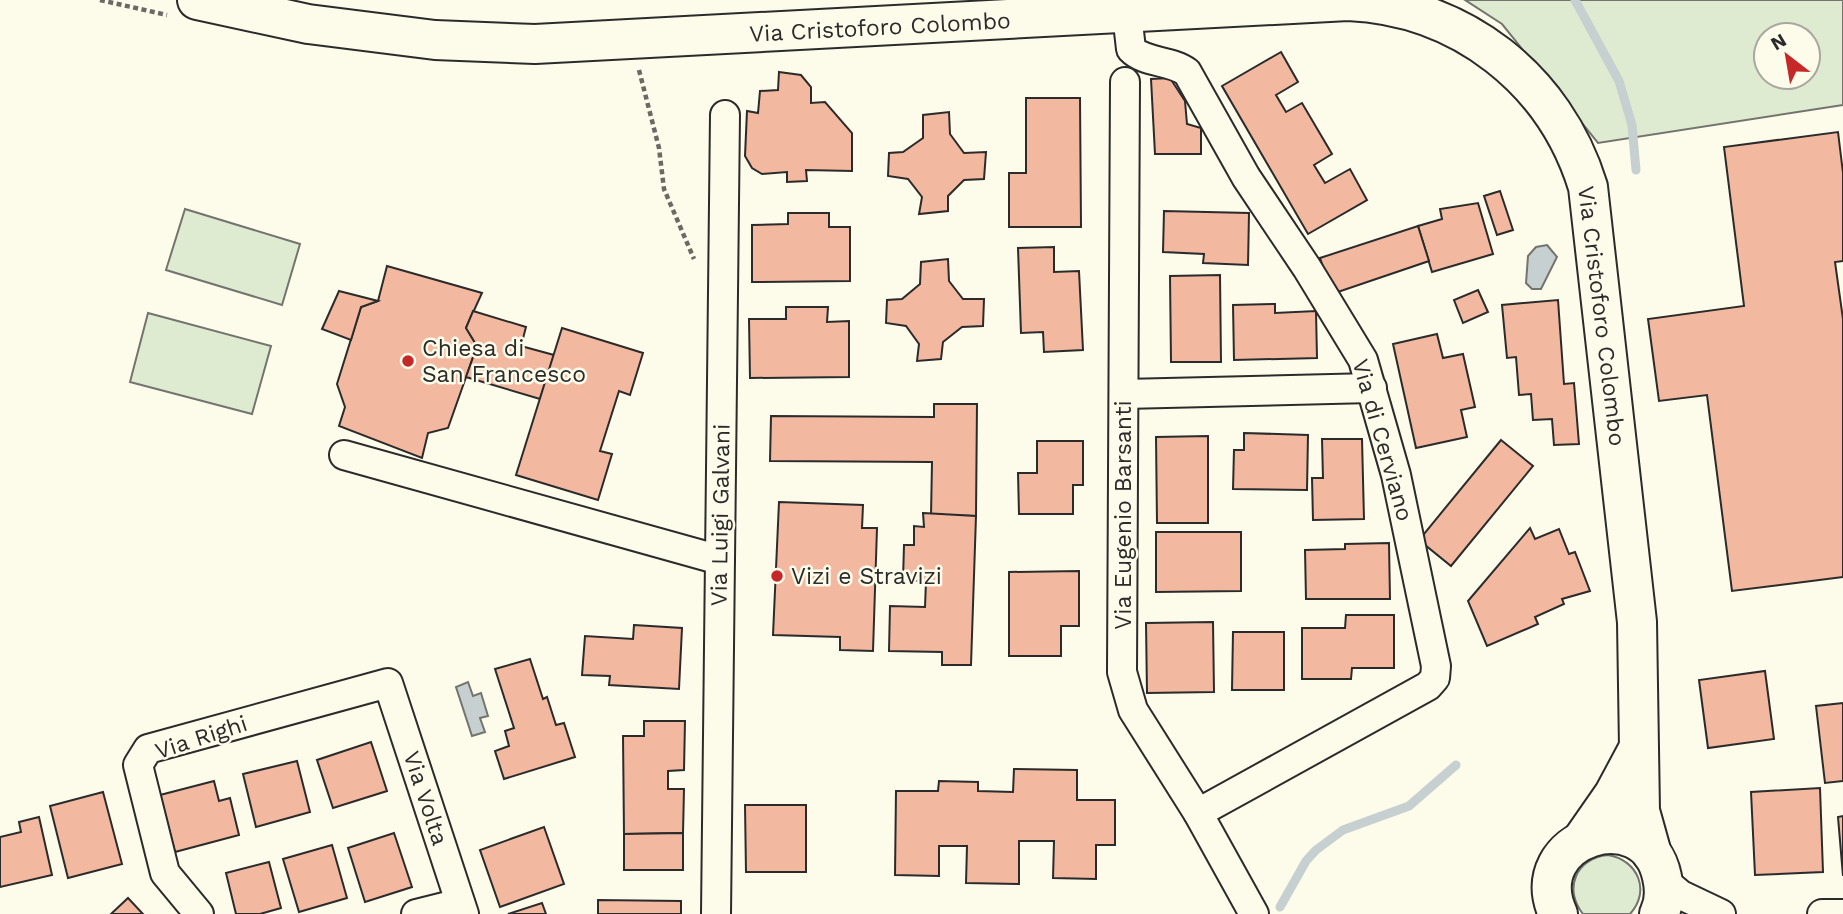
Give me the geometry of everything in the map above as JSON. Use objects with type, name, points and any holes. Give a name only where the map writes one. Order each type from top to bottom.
[{"type":"main road","name":"Via Cristoforo Colombo","points":[[197,0],[308,24],[435,40],[535,44],[1348,1],[1400,6],[1430,15],[1489,48],[1515,70],[1563,127],[1579,157],[1593,213],[1637,622],[1640,811],[1658,883]]},
{"type":"main road","name":"Via Cristoforo Colombo","points":[[1550,906],[1560,861],[1581,840],[1614,794],[1638,749]]},
{"type":"main road","points":[[1581,840],[1600,834],[1619,834],[1637,841],[1658,883]]},
{"type":"street","name":"Via di Cerviano","points":[[1127,14],[1133,53],[1177,65],[1187,72],[1245,177],[1344,326],[1363,360],[1396,475],[1435,654],[1435,678],[1428,686],[1198,813]]},
{"type":"street","name":"Via Eugenio Barsanti","points":[[1125,82],[1122,671],[1133,710],[1198,813],[1254,914]]},
{"type":"street","name":"Via Luigi Galvani","points":[[716,914],[725,115]]},
{"type":"street","points":[[1124,394],[1372,388]]},
{"type":"street","points":[[344,454],[720,560]]},
{"type":"street","name":"Via Volta","points":[[388,683],[462,908]]},
{"type":"street","name":"Via Righi","points":[[200,914],[165,873],[138,765],[148,749],[388,683]]},
{"type":"street","points":[[1658,883],[1721,914]]},
{"type":"street","points":[[416,914],[462,908]]},
{"type":"street","points":[[1822,914],[1843,914]]},
{"type":"path","points":[[641,85],[659,148],[664,190],[678,225],[697,266],[723,290]]},
{"type":"green space","points":[[1465,0],[1843,0],[1843,105],[1598,143],[1502,24]]},
{"type":"green space","points":[[185,209],[300,244],[282,305],[166,270]]},
{"type":"green space","points":[[148,313],[271,346],[252,414],[130,382]]},
{"type":"green space","points":[[1608,855],[1627,863],[1634,870],[1640,896],[1630,914],[1583,914],[1574,895],[1576,876],[1588,862]]},
{"type":"shaded area","points":[[1547,245],[1557,257],[1541,289],[1532,289],[1526,283],[1528,256],[1536,247]]},
{"type":"shaded area","points":[[468,682],[473,696],[481,693],[488,716],[480,718],[485,732],[472,736],[456,687]]},
{"type":"building","points":[[1281,52],[1298,82],[1276,95],[1286,112],[1302,103],[1332,154],[1314,165],[1325,183],[1350,169],[1367,200],[1308,234],[1222,86]]},
{"type":"building","points":[[779,72],[801,75],[811,87],[811,103],[825,102],[852,133],[852,171],[806,170],[807,181],[787,182],[787,172],[762,174],[752,168],[745,156],[747,111],[758,113],[760,91],[778,90]]},
{"type":"building","points":[[1170,78],[1185,101],[1187,124],[1201,128],[1201,154],[1155,154],[1151,79]]},
{"type":"building","points":[[1026,98],[1080,98],[1081,227],[1009,227],[1009,173],[1026,173]]},
{"type":"building","points":[[949,112],[950,134],[964,153],[986,152],[984,179],[964,180],[948,196],[948,211],[919,214],[922,197],[908,179],[888,176],[889,153],[903,152],[923,138],[923,115]]},
{"type":"building","points":[[1838,132],[1843,173],[1843,261],[1835,262],[1843,319],[1843,577],[1732,591],[1707,395],[1659,401],[1648,319],[1744,306],[1724,147]]},
{"type":"building","points":[[1500,191],[1513,230],[1497,235],[1484,196]]},
{"type":"building","points":[[1478,203],[1493,254],[1432,272],[1418,226],[1442,219],[1440,209]]},
{"type":"building","points":[[1164,211],[1249,213],[1248,265],[1203,263],[1204,254],[1163,252]]},
{"type":"building","points":[[788,213],[829,213],[829,227],[850,227],[850,281],[752,282],[752,225],[788,224]]},
{"type":"building","points":[[1418,226],[1429,261],[1332,294],[1320,258]]},
{"type":"building","points":[[1054,247],[1054,272],[1079,271],[1083,350],[1044,352],[1043,332],[1021,333],[1018,248]]},
{"type":"building","points":[[948,259],[949,281],[963,299],[984,299],[983,326],[962,327],[943,342],[941,359],[917,361],[919,344],[906,326],[886,323],[887,300],[902,299],[920,284],[921,262]]},
{"type":"building","name":"Chiesa di San Francesco","points":[[387,266],[482,293],[466,328],[477,346],[448,428],[428,433],[422,458],[339,426],[345,407],[337,384],[361,307],[378,301]]},
{"type":"building","points":[[1220,275],[1221,362],[1171,362],[1170,276]]},
{"type":"building","points":[[1478,290],[1488,312],[1463,323],[1454,300]]},
{"type":"building","points":[[339,291],[378,301],[361,307],[351,340],[322,329]]},
{"type":"building","points":[[1558,300],[1564,384],[1574,383],[1579,444],[1554,445],[1552,419],[1533,420],[1531,394],[1519,395],[1516,357],[1507,358],[1502,305]]},
{"type":"building","points":[[1275,304],[1275,313],[1316,311],[1317,358],[1234,360],[1233,305]]},
{"type":"building","points":[[786,307],[828,307],[827,322],[849,321],[849,377],[750,378],[749,319],[786,319]]},
{"type":"building","points":[[473,311],[526,327],[521,346],[554,355],[540,399],[466,377],[477,346],[466,328]]},
{"type":"building","points":[[562,328],[643,353],[630,395],[619,391],[600,451],[612,454],[598,500],[516,475]]},
{"type":"building","points":[[1437,334],[1443,358],[1463,354],[1475,407],[1461,410],[1467,437],[1416,448],[1393,344]]},
{"type":"building","points":[[934,404],[977,404],[976,516],[931,515],[932,462],[770,461],[771,416],[934,417]]},
{"type":"building","points":[[1244,433],[1308,435],[1307,490],[1233,489],[1234,450],[1244,450]]},
{"type":"building","points":[[1208,436],[1208,523],[1157,523],[1156,437]]},
{"type":"building","points":[[1322,439],[1362,439],[1364,519],[1313,520],[1312,478],[1323,478]]},
{"type":"building","points":[[1501,440],[1533,466],[1451,566],[1419,540]]},
{"type":"building","points":[[1037,441],[1083,441],[1083,485],[1073,485],[1073,514],[1019,514],[1018,473],[1037,473]]},
{"type":"building","points":[[779,502],[863,505],[862,528],[877,528],[873,651],[840,650],[840,637],[773,635]]},
{"type":"building","points":[[923,513],[976,516],[971,665],[942,665],[942,652],[889,651],[890,606],[925,607],[926,581],[903,580],[904,545],[914,545],[914,526],[924,527]]},
{"type":"building","points":[[1530,528],[1535,539],[1559,529],[1569,554],[1575,552],[1590,591],[1562,599],[1564,604],[1535,617],[1538,624],[1487,646],[1468,601]]},
{"type":"building","points":[[1156,532],[1241,532],[1241,591],[1156,592]]},
{"type":"building","points":[[1389,543],[1390,599],[1306,599],[1305,550],[1345,549],[1345,544]]},
{"type":"building","points":[[1079,571],[1079,626],[1061,626],[1061,656],[1009,656],[1009,572]]},
{"type":"building","points":[[1346,615],[1394,615],[1394,668],[1352,668],[1351,679],[1302,679],[1302,628],[1345,628]]},
{"type":"building","points":[[1213,622],[1214,692],[1147,693],[1146,623]]},
{"type":"building","points":[[634,625],[682,628],[679,689],[609,685],[610,676],[582,675],[585,636],[633,639]]},
{"type":"building","points":[[1233,632],[1284,632],[1284,690],[1232,690]]},
{"type":"building","points":[[530,659],[543,699],[547,697],[556,725],[564,723],[575,757],[504,779],[495,751],[509,746],[505,731],[514,728],[495,669]]},
{"type":"building","points":[[1765,671],[1774,739],[1708,748],[1699,680]]},
{"type":"building","points":[[1843,703],[1843,781],[1825,783],[1816,706]]},
{"type":"building","points":[[644,721],[685,721],[684,770],[668,771],[668,789],[684,789],[683,833],[624,834],[623,736],[644,736]]},
{"type":"building","points":[[371,742],[387,791],[333,808],[317,760]]},
{"type":"building","points":[[297,761],[310,812],[256,827],[243,774]]},
{"type":"building","points":[[1014,769],[1077,770],[1077,800],[1115,800],[1115,845],[1096,845],[1096,879],[1053,878],[1054,841],[1019,841],[1019,884],[966,883],[967,846],[939,846],[939,876],[895,875],[896,791],[938,791],[939,781],[978,782],[978,791],[1013,792]]},
{"type":"building","points":[[214,781],[219,801],[230,798],[239,835],[175,852],[160,795]]},
{"type":"building","points":[[1820,788],[1823,872],[1755,875],[1751,792]]},
{"type":"building","points":[[103,792],[122,864],[68,878],[50,806]]},
{"type":"building","points":[[745,805],[806,805],[806,872],[746,872]]},
{"type":"building","points":[[1843,816],[1843,876],[1838,817]]},
{"type":"building","points":[[39,817],[52,875],[0,887],[0,837],[21,832],[19,822]]},
{"type":"building","points":[[544,827],[564,884],[500,907],[480,850]]},
{"type":"building","points":[[394,833],[412,887],[365,902],[348,848]]},
{"type":"building","points":[[683,833],[683,870],[624,870],[624,834]]},
{"type":"building","points":[[332,845],[347,898],[299,912],[283,859]]},
{"type":"building","points":[[269,862],[281,908],[260,914],[236,914],[226,873]]},
{"type":"building","points":[[128,898],[143,914],[111,914]]},
{"type":"building","points":[[598,900],[681,901],[681,914],[598,914]]},
{"type":"building","points":[[542,903],[546,914],[508,914]]},
{"type":"waterway","points":[[1575,0],[1619,81],[1632,125],[1636,170]]},
{"type":"waterway","points":[[1280,907],[1306,861],[1316,850],[1343,830],[1409,806],[1456,765]]},
{"type":"place","name":"Chiesa di San Francesco","points":[[408,361]]},
{"type":"place","name":"Vizi e Stravizi","points":[[777,576]]}]
